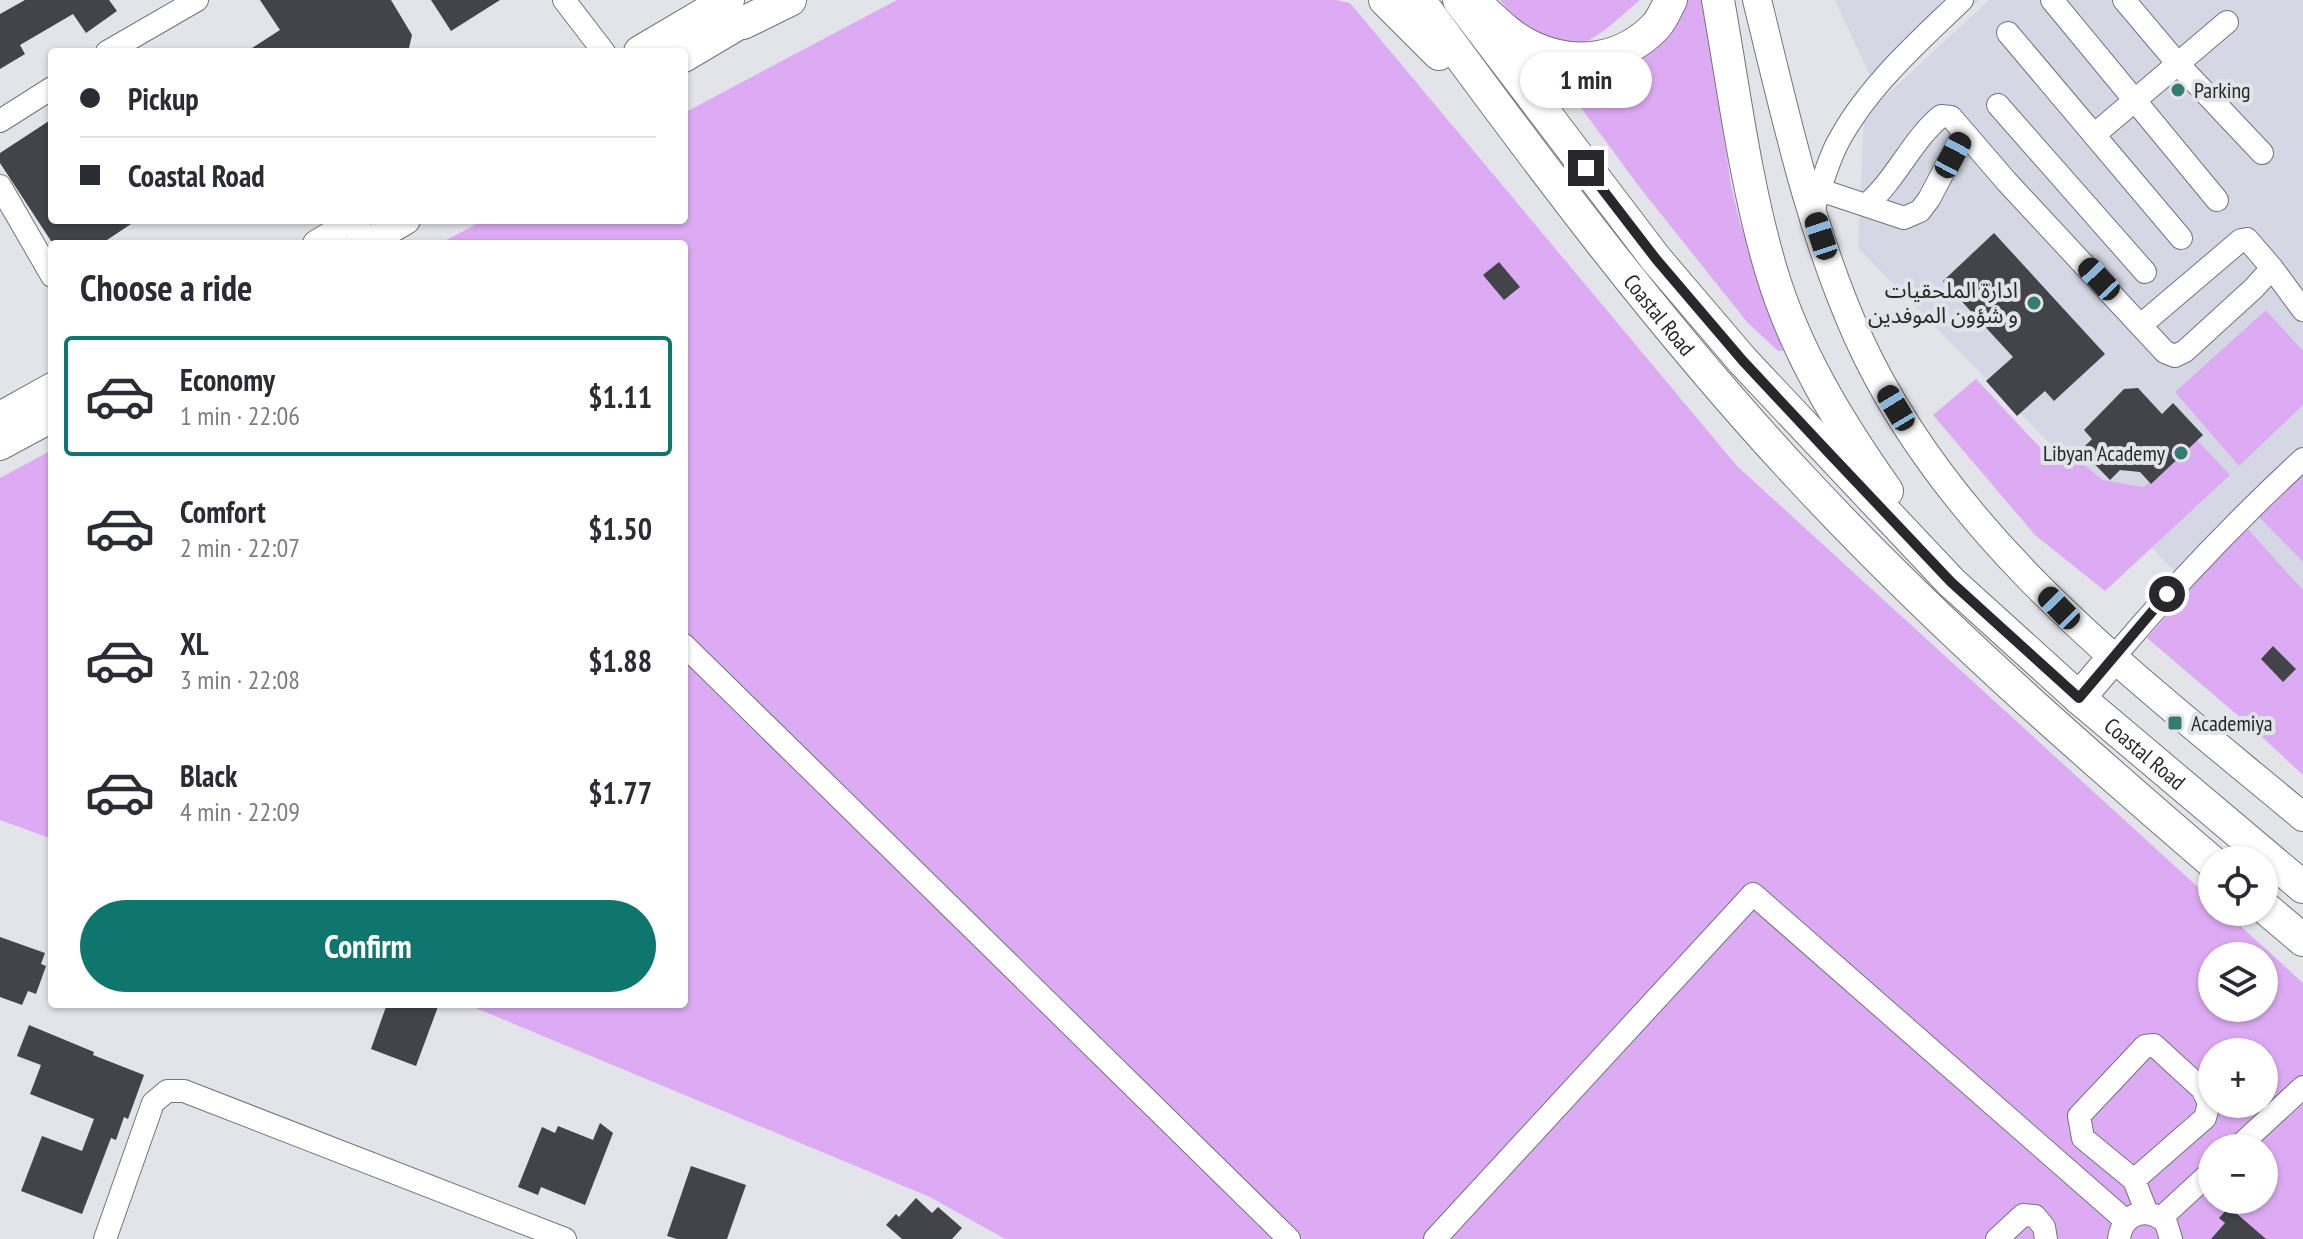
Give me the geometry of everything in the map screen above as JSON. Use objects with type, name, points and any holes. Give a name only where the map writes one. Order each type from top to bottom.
[{"type":"highway","points":[[623,48],[683,0]]},
{"type":"highway","points":[[650,48],[735,12],[781,0]]},
{"type":"highway","points":[[735,12],[790,0]]},
{"type":"highway","points":[[1385,0],[1504,117]]},
{"type":"highway","name":"Coastal Road","points":[[1419,0],[1504,117],[1639,288],[1801,478],[1928,608],[2049,722],[2198,850]]},
{"type":"highway","name":"Coastal Road","points":[[1459,0],[1656,259],[1743,361],[1951,582],[2079,698],[2303,887]]},
{"type":"highway","points":[[1473,0],[1498,24],[1532,48],[1569,59],[1606,57],[1632,47],[1657,25],[1671,0]]},
{"type":"highway","points":[[1718,0],[1751,188],[1772,272],[1811,371],[1855,445],[1951,582]]},
{"type":"highway","points":[[2079,698],[2113,658]]},
{"type":"highway","points":[[2278,919],[2303,940]]},
{"type":"main road","points":[[1757,0],[1785,113],[1817,200],[1838,287],[1858,337],[1910,431],[1975,516],[2059,608],[2113,658],[2303,817]]},
{"type":"main road","points":[[688,54],[735,12]]},
{"type":"main road","points":[[324,240],[350,224]]},
{"type":"main road","points":[[372,240],[399,224]]},
{"type":"main road","points":[[0,416],[48,389]]},
{"type":"main road","points":[[0,446],[48,420]]},
{"type":"street","points":[[114,48],[197,0]]},
{"type":"street","points":[[564,0],[601,48]]},
{"type":"street","points":[[1962,0],[1894,67],[1858,112],[1837,145],[1817,200],[1866,205],[1904,218],[1920,211],[1964,133]]},
{"type":"street","points":[[2052,0],[2217,200]]},
{"type":"street","points":[[2124,0],[2178,64],[2262,153]]},
{"type":"street","points":[[2094,135],[2227,22]]},
{"type":"street","points":[[2008,33],[2181,238]]},
{"type":"street","points":[[0,121],[48,91]]},
{"type":"street","points":[[1998,105],[2145,272]]},
{"type":"street","points":[[1866,205],[1880,193],[1927,127],[1941,116],[1951,117],[2165,352],[2175,356],[2185,351],[2272,268]]},
{"type":"street","points":[[0,186],[48,269]]},
{"type":"street","points":[[2141,325],[2241,240],[2247,239],[2303,310]]},
{"type":"street","points":[[2113,658],[2167,594],[2238,519],[2303,459]]},
{"type":"street","points":[[688,649],[1289,1239]]},
{"type":"street","points":[[1435,1239],[1753,894],[2122,1230],[2137,1214],[2160,1223]]},
{"type":"street","points":[[2134,1180],[2205,1118],[2209,1103],[2202,1089],[2154,1045],[2145,1046],[2079,1116],[2083,1138],[2134,1180],[2160,1223]]},
{"type":"street","points":[[2252,1134],[2303,1087]]},
{"type":"street","points":[[105,1239],[153,1103],[167,1091],[184,1091],[565,1239]]},
{"type":"street","points":[[2160,1223],[2198,1185]]},
{"type":"street","points":[[1997,1239],[2023,1215],[2035,1216],[2044,1227],[2046,1239]]},
{"type":"shaded area","points":[[897,0],[1336,0],[1350,3],[1737,466],[2198,887],[2198,926],[2240,926],[2258,942],[2198,942],[2198,1022],[2278,1022],[2278,960],[2303,983],[2303,1239],[1005,1239],[930,1197],[476,1008],[688,1008],[688,240],[446,240],[476,224],[688,224],[688,111]]},
{"type":"shaded area","points":[[1500,0],[1640,0],[1591,39],[1567,43],[1528,26]]},
{"type":"shaded area","points":[[1681,0],[1704,0],[1731,185],[1739,219],[1755,270],[1789,351],[1778,351],[1747,322],[1641,189],[1551,67],[1600,71]]},
{"type":"shaded area","points":[[1835,0],[1979,0],[1878,93]]},
{"type":"shaded area","name":"Libyan Academy","points":[[1989,0],[2303,0],[2303,702],[1858,248],[1864,116]]},
{"type":"shaded area","points":[[2266,310],[2303,351],[2303,405],[2239,466],[2175,392]]},
{"type":"shaded area","points":[[1976,379],[2050,458],[2065,450],[2103,480],[2144,487],[2195,438],[2230,475],[2105,591],[2035,535],[1933,415]]},
{"type":"shaded area","points":[[48,452],[48,838],[0,820],[0,478]]},
{"type":"shaded area","points":[[2303,471],[2303,562],[2258,516]]},
{"type":"shaded area","points":[[2245,526],[2303,590],[2303,775],[2147,638]]},
{"type":"building","points":[[25,0],[109,0],[117,11],[86,33],[73,14],[20,45],[25,54],[0,69],[0,14]]},
{"type":"building","points":[[260,0],[391,0],[412,35],[409,48],[252,48],[280,30]]},
{"type":"building","points":[[431,0],[500,0],[451,31]]},
{"type":"building","points":[[48,122],[48,224],[131,224],[107,240],[50,240],[0,163],[0,153]]},
{"type":"building","points":[[1994,233],[2105,354],[2054,401],[2045,391],[2017,416],[1986,381],[2013,357],[1943,281]]},
{"type":"building","points":[[1499,262],[1520,287],[1504,300],[1483,275]]},
{"type":"building","points":[[2138,388],[2162,414],[2173,403],[2203,435],[2151,484],[2140,472],[2120,470],[2110,480],[2081,450],[2092,439],[2084,430],[2124,389]]},
{"type":"building","points":[[2273,646],[2296,669],[2283,682],[2261,659]]},
{"type":"building","points":[[0,937],[45,953],[41,964],[46,966],[36,994],[28,991],[22,1005],[0,997]]},
{"type":"building","points":[[386,1008],[438,1008],[416,1066],[371,1049]]},
{"type":"building","points":[[29,1025],[144,1075],[128,1119],[124,1117],[116,1140],[111,1138],[82,1214],[21,1191],[42,1136],[82,1151],[94,1119],[30,1094],[41,1065],[17,1056]]},
{"type":"building","points":[[600,1123],[613,1133],[585,1205],[541,1187],[538,1195],[518,1187],[542,1127],[555,1133],[558,1126],[593,1140]]},
{"type":"building","points":[[691,1166],[746,1185],[727,1239],[677,1239],[667,1236]]},
{"type":"building","points":[[916,1198],[932,1213],[938,1207],[962,1228],[952,1239],[902,1239],[886,1225],[896,1214],[899,1217]]},
{"type":"building","points":[[2223,1214],[2237,1214],[2266,1239],[2211,1239],[2225,1223],[2219,1218]]},
{"type":"place","name":"Parking","points":[[2178,90]]},
{"type":"place","name":"ادارة الملحقيات و شؤون الموفدين","points":[[2034,303]]},
{"type":"place","name":"Libyan Academy","points":[[2181,453]]},
{"type":"place","name":"Academiya","points":[[2175,723]]},
{"type":"route","points":[[1586,168],[1656,259],[1743,361],[1951,582],[2079,698],[2167,594]]}]
